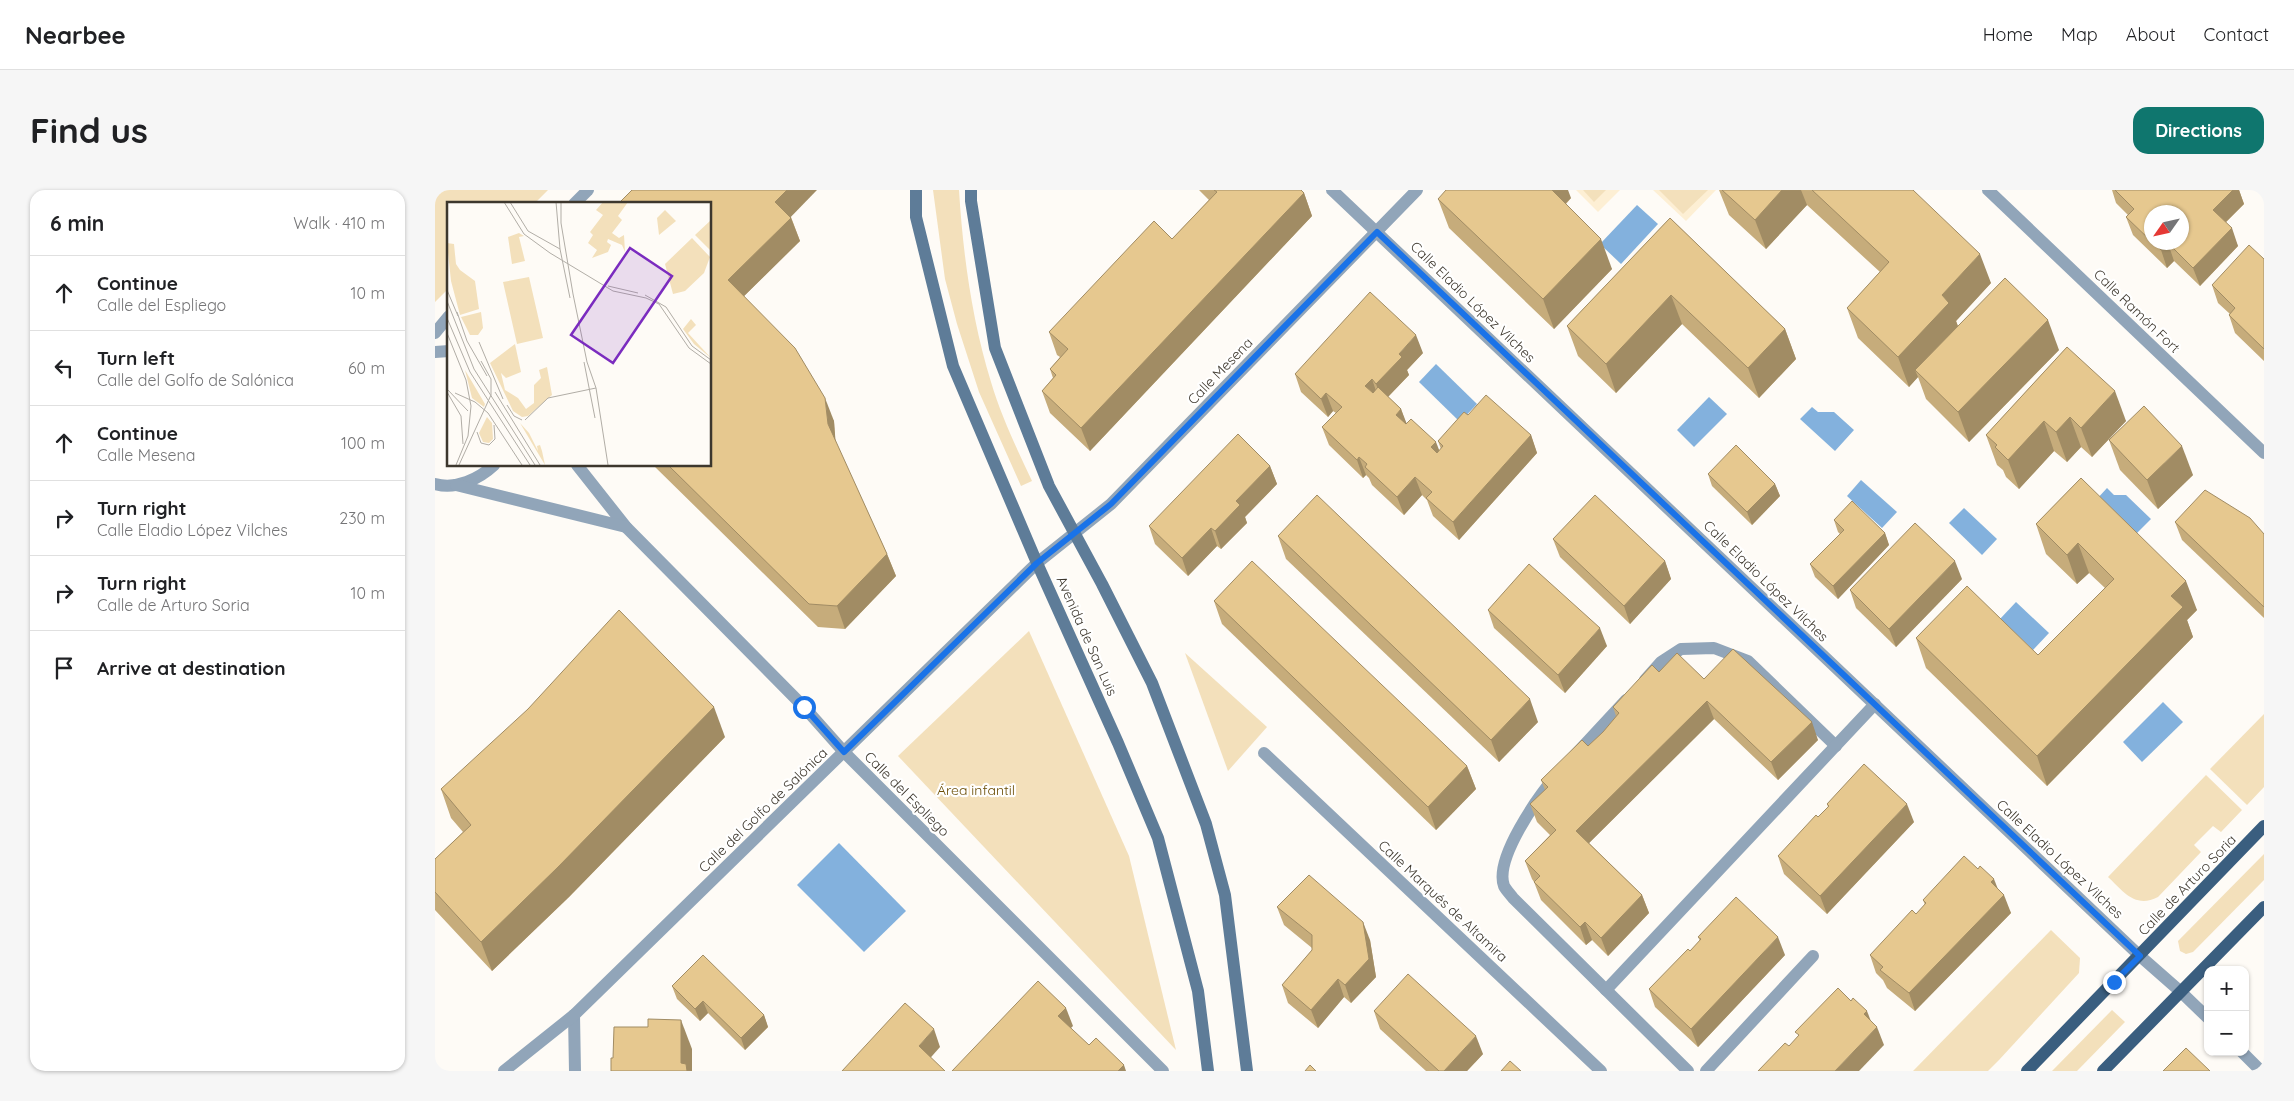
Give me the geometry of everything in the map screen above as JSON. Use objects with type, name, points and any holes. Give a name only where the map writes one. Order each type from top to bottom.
[{"type":"main road","name":"Calle de Arturo Soria","points":[[2027,1071],[2264,826]]},
{"type":"main road","points":[[2103,1071],[2264,907]]},
{"type":"street","points":[[576,202],[588,190]]},
{"type":"street","name":"Avenida de San Luis","points":[[916,190],[916,217],[953,366],[1158,838],[1198,991],[1208,1071]]},
{"type":"street","points":[[971,190],[971,201],[995,348],[1049,486],[1102,584],[1152,683],[1206,824],[1225,895],[1247,1071]]},
{"type":"street","name":"Calle Eladio López Vilches","points":[[1332,190],[2140,956],[2204,1014]]},
{"type":"street","name":"Calle Mesena","points":[[1037,563],[1111,504],[1417,190]]},
{"type":"street","name":"Calle Ramón Fort","points":[[1988,190],[2264,453]]},
{"type":"street","points":[[435,332],[447,318]]},
{"type":"street","points":[[456,485],[483,475],[493,466]]},
{"type":"street","name":"Calle del Espliego","points":[[578,466],[626,527],[804,707],[844,752],[1163,1071]]},
{"type":"street","points":[[435,484],[456,485],[626,527]]},
{"type":"street","name":"Calle del Golfo de Salónica","points":[[504,1071],[574,1015],[1037,563]]},
{"type":"street","points":[[1689,1071],[1513,898],[1504,886],[1503,868],[1515,838],[1538,796],[1661,662],[1681,649],[1714,648],[1748,661],[1836,746]]},
{"type":"street","points":[[1606,990],[1875,704]]},
{"type":"street","name":"Calle Marqués de Altamira","points":[[1264,753],[1601,1071]]},
{"type":"street","points":[[1706,1071],[1813,956]]},
{"type":"street","points":[[574,1015],[575,1071]]},
{"type":"street","points":[[2246,1056],[2261,1071]]},
{"type":"shaded area","points":[[1576,190],[1620,190],[1598,212]]},
{"type":"shaded area","points":[[1653,190],[1716,190],[1686,221]]},
{"type":"green space","points":[[435,190],[548,190],[536,202],[447,202],[447,290],[435,302]]},
{"type":"green space","points":[[933,190],[959,190],[969,287],[984,359],[1000,407],[1032,481],[1021,486],[979,392],[957,324],[945,279]]},
{"type":"green space","points":[[1583,190],[1606,190],[1594,202]]},
{"type":"green space","points":[[1659,190],[1708,190],[1683,214]]},
{"type":"green space","name":"Área infantil","points":[[1029,631],[1129,856],[1176,1050],[898,756]]},
{"type":"green space","points":[[1185,653],[1267,727],[1228,771]]},
{"type":"green space","points":[[2264,714],[2264,787],[2247,805],[2210,769]]},
{"type":"green space","points":[[2206,775],[2242,810],[2221,832],[2213,826],[2194,845],[2201,852],[2158,897],[2143,901],[2130,897],[2108,877]]},
{"type":"green space","points":[[2264,854],[2264,880],[2193,952],[2186,954],[2180,951],[2178,941]]},
{"type":"green space","points":[[2051,930],[2080,958],[2079,973],[1999,1060],[1988,1071],[1913,1071]]},
{"type":"green space","points":[[2112,1010],[2125,1022],[2077,1071],[2052,1071]]},
{"type":"water","points":[[1637,205],[1658,224],[1621,264],[1600,244]]},
{"type":"water","points":[[1436,364],[1477,404],[1460,422],[1419,382]]},
{"type":"water","points":[[1709,397],[1727,414],[1694,447],[1677,430]]},
{"type":"water","points":[[1812,407],[1818,412],[1834,412],[1854,430],[1835,451],[1800,419]]},
{"type":"water","points":[[1861,480],[1897,512],[1882,528],[1847,496]]},
{"type":"water","points":[[2107,488],[2114,495],[2126,495],[2151,519],[2132,538],[2096,500]]},
{"type":"water","points":[[1964,508],[1997,539],[1982,555],[1949,523]]},
{"type":"water","points":[[2016,602],[2049,633],[2033,650],[2000,619]]},
{"type":"water","points":[[2163,702],[2183,722],[2142,762],[2123,742]]},
{"type":"water","points":[[839,843],[906,911],[864,952],[797,885]]},
{"type":"building","points":[[632,190],[787,190],[775,202],[791,218],[728,280],[795,348],[825,398],[828,424],[887,554],[837,606],[809,604],[669,466],[711,466],[711,202],[620,202]]},
{"type":"building","points":[[1214,190],[1301,190],[1304,193],[1081,428],[1042,391],[1056,375],[1050,369],[1068,349],[1049,332],[1154,221],[1172,239],[1217,192]]},
{"type":"building","points":[[1446,190],[1552,190],[1601,239],[1543,299],[1438,199]]},
{"type":"building","points":[[1722,190],[1782,190],[1755,220]]},
{"type":"building","points":[[1812,190],[1913,190],[1980,254],[1942,295],[1949,303],[1898,357],[1847,308],[1889,262]]},
{"type":"building","points":[[2115,190],[2233,190],[2213,210],[2232,228],[2193,268],[2175,250],[2189,250],[2189,205],[2144,205],[2144,234],[2126,217],[2134,209]]},
{"type":"building","points":[[1670,218],[1785,329],[1748,368],[1671,295],[1606,364],[1567,326]]},
{"type":"building","points":[[2249,245],[2264,259],[2264,349],[2229,315],[2235,308],[2212,285]]},
{"type":"building","points":[[2005,278],[2048,320],[1958,412],[1915,370]]},
{"type":"building","points":[[1370,292],[1416,335],[1399,354],[1402,357],[1376,384],[1372,379],[1365,386],[1373,393],[1378,387],[1401,409],[1396,415],[1406,424],[1411,419],[1436,442],[1431,447],[1437,453],[1443,446],[1438,441],[1464,412],[1468,415],[1486,395],[1531,435],[1453,522],[1426,498],[1432,492],[1415,477],[1397,497],[1365,467],[1367,464],[1359,457],[1357,460],[1322,427],[1342,407],[1326,393],[1321,399],[1295,374]]},
{"type":"building","points":[[2067,347],[2115,391],[2081,428],[2070,417],[2056,432],[2044,421],[2008,460],[1995,447],[1997,445],[1986,435]]},
{"type":"building","points":[[2144,406],[2182,446],[2147,480],[2109,440]]},
{"type":"building","points":[[1238,434],[1270,466],[1236,501],[1240,505],[1215,531],[1211,528],[1182,558],[1149,526]]},
{"type":"building","points":[[1736,445],[1775,484],[1747,512],[1708,474]]},
{"type":"building","points":[[2081,478],[2186,581],[2171,596],[2183,607],[2037,756],[1916,638],[1967,586],[2038,655],[2114,579],[2078,543],[2067,555],[2036,524]]},
{"type":"building","points":[[2205,490],[2250,518],[2264,534],[2264,607],[2175,522]]},
{"type":"building","points":[[1317,495],[1530,699],[1491,740],[1278,536]]},
{"type":"building","points":[[1595,495],[1665,561],[1624,606],[1553,539]]},
{"type":"building","points":[[1852,501],[1885,533],[1833,586],[1810,564],[1844,530],[1834,520]]},
{"type":"building","points":[[1915,523],[1955,561],[1889,629],[1850,590]]},
{"type":"building","points":[[1252,561],[1467,766],[1428,807],[1214,601]]},
{"type":"building","points":[[1529,564],[1600,628],[1558,675],[1488,610]]},
{"type":"building","points":[[619,610],[714,707],[558,867],[481,942],[435,892],[435,859],[471,825],[441,789],[528,709]]},
{"type":"building","points":[[1733,649],[1812,722],[1771,762],[1707,701],[1576,831],[1642,895],[1601,938],[1585,922],[1580,927],[1534,882],[1540,876],[1525,861],[1556,830],[1530,804],[1548,787],[1541,780],[1582,740],[1588,746],[1603,732],[1619,713],[1613,707],[1652,665],[1659,672],[1677,653],[1704,679]]},
{"type":"building","points":[[1864,764],[1907,804],[1820,896],[1778,856],[1816,815],[1818,817],[1829,806],[1827,804]]},
{"type":"building","points":[[1964,856],[1978,869],[1980,866],[1994,879],[1991,882],[2004,895],[1909,993],[1880,970],[1883,967],[1870,955],[1912,910],[1916,914],[1926,903],[1923,900]]},
{"type":"building","points":[[1309,875],[1363,922],[1369,959],[1345,985],[1338,979],[1311,1010],[1282,985],[1312,950],[1312,935],[1277,907]]},
{"type":"building","points":[[1736,897],[1778,937],[1691,1029],[1649,989],[1688,949],[1690,951],[1701,939],[1698,937]]},
{"type":"building","points":[[703,955],[764,1015],[741,1038],[703,1001],[695,1009],[672,986]]},
{"type":"building","points":[[1408,974],[1476,1036],[1444,1071],[1439,1071],[1374,1011]]},
{"type":"building","points":[[1038,981],[1066,1008],[1058,1016],[1089,1045],[1096,1038],[1124,1065],[1118,1071],[952,1071]]},
{"type":"building","points":[[1838,988],[1851,1001],[1853,998],[1867,1011],[1864,1014],[1877,1027],[1835,1071],[1758,1071],[1785,1043],[1789,1046],[1799,1035],[1795,1032]]},
{"type":"building","points":[[905,1003],[934,1029],[919,1046],[945,1071],[842,1071]]},
{"type":"building","points":[[648,1019],[681,1020],[681,1063],[686,1064],[687,1071],[611,1071],[614,1027],[648,1027]]},
{"type":"building","points":[[2186,1048],[2210,1071],[2163,1071]]},
{"type":"building","points":[[1510,1061],[1521,1071],[1501,1071]]},
{"type":"building","points":[[1310,1065],[1316,1071],[1305,1071]]},
{"type":"route","points":[[804,707],[844,752],[1037,563],[1111,504],[1377,232],[2140,956],[2114,982]]}]
